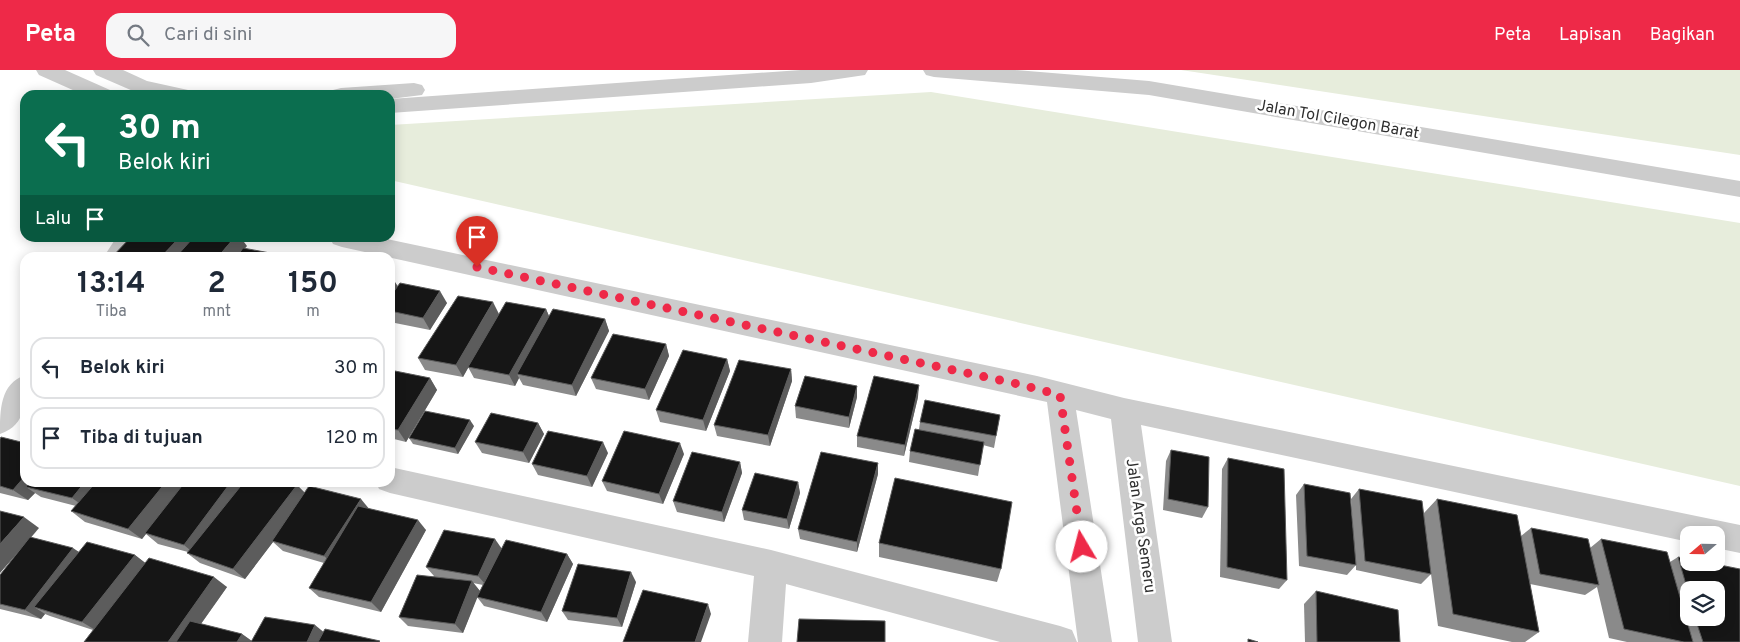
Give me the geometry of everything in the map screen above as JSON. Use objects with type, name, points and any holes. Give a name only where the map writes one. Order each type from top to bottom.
[{"type":"street","points":[[47,70],[91,90]]},
{"type":"street","points":[[104,70],[141,86],[158,90]]},
{"type":"street","points":[[395,91],[679,70]]},
{"type":"street","points":[[395,106],[811,76],[857,70]]},
{"type":"street","name":"Jalan Tol Cilegon Barat","points":[[934,70],[1151,79],[1740,190]]},
{"type":"street","points":[[361,242],[1018,384],[1124,410],[1740,539]]},
{"type":"street","points":[[1060,395],[1095,642]]},
{"type":"street","points":[[0,422],[20,397]]},
{"type":"street","name":"Jalan Arga Semeru","points":[[1124,410],[1155,642]]},
{"type":"street","points":[[395,481],[771,565],[1060,642]]},
{"type":"street","points":[[765,642],[771,565]]},
{"type":"green space","points":[[1181,70],[1740,70],[1740,155]]},
{"type":"green space","points":[[931,92],[1740,223],[1740,486],[395,181],[395,125]]},
{"type":"building","points":[[126,242],[175,242],[166,252],[117,252]]},
{"type":"building","points":[[189,242],[231,242],[222,252],[180,252]]},
{"type":"building","points":[[243,248],[265,252],[240,252]]},
{"type":"building","points":[[400,283],[440,291],[423,318],[395,312],[395,290]]},
{"type":"building","points":[[458,296],[493,302],[456,365],[418,358]]},
{"type":"building","points":[[506,302],[546,309],[509,375],[468,367]]},
{"type":"building","points":[[553,309],[605,319],[572,385],[517,374]]},
{"type":"building","points":[[613,334],[666,344],[645,389],[591,378]]},
{"type":"building","points":[[683,350],[727,359],[703,420],[656,410]]},
{"type":"building","points":[[739,360],[791,369],[768,435],[714,425]]},
{"type":"building","points":[[395,371],[430,378],[398,430],[395,430]]},
{"type":"building","points":[[805,376],[857,386],[849,417],[795,406]]},
{"type":"building","points":[[874,376],[919,385],[905,445],[857,436]]},
{"type":"building","points":[[925,400],[1000,415],[996,436],[920,422]]},
{"type":"building","points":[[425,411],[470,420],[455,448],[409,438]]},
{"type":"building","points":[[491,413],[538,423],[523,452],[475,442]]},
{"type":"building","points":[[915,429],[984,442],[980,465],[910,451]]},
{"type":"building","points":[[548,431],[603,442],[587,476],[532,464]]},
{"type":"building","points":[[624,431],[680,443],[659,494],[602,481]]},
{"type":"building","points":[[1,437],[20,442],[20,482],[13,490],[0,486]]},
{"type":"building","points":[[1171,450],[1209,457],[1208,507],[1168,499]]},
{"type":"building","points":[[692,452],[740,462],[722,512],[673,501]]},
{"type":"building","points":[[821,452],[878,463],[857,542],[798,529]]},
{"type":"building","points":[[1228,458],[1284,469],[1287,580],[1227,567]]},
{"type":"building","points":[[755,473],[798,482],[787,519],[742,510]]},
{"type":"building","points":[[895,478],[1012,502],[1001,569],[879,543]]},
{"type":"building","points":[[1304,484],[1350,493],[1356,565],[1307,556]]},
{"type":"building","points":[[26,487],[81,487],[72,498]]},
{"type":"building","points":[[92,487],[162,487],[128,529],[71,511]]},
{"type":"building","points":[[181,487],[227,487],[184,545],[145,533]]},
{"type":"building","points":[[240,487],[295,487],[233,569],[187,553]]},
{"type":"building","points":[[308,487],[361,499],[324,556],[272,541]]},
{"type":"building","points":[[1359,489],[1422,501],[1431,574],[1365,561]]},
{"type":"building","points":[[1437,499],[1517,515],[1539,632],[1453,614]]},
{"type":"building","points":[[358,506],[418,520],[371,602],[309,588]]},
{"type":"building","points":[[0,511],[24,517],[0,544]]},
{"type":"building","points":[[1531,528],[1588,539],[1599,585],[1540,574]]},
{"type":"building","points":[[444,530],[495,539],[478,576],[426,567]]},
{"type":"building","points":[[30,537],[73,548],[25,610],[0,604],[0,575]]},
{"type":"building","points":[[1601,539],[1667,552],[1680,597],[1680,626],[1688,626],[1693,642],[1684,642],[1624,629]]},
{"type":"building","points":[[506,540],[567,554],[541,612],[477,597]]},
{"type":"building","points":[[87,542],[135,555],[82,622],[34,607]]},
{"type":"building","points":[[149,558],[214,577],[168,642],[84,642]]},
{"type":"building","points":[[578,564],[631,572],[617,618],[562,611]]},
{"type":"building","points":[[1725,566],[1740,569],[1740,642],[1703,642],[1698,626],[1725,626],[1725,581],[1685,581],[1682,571],[1725,571]]},
{"type":"building","points":[[417,575],[472,581],[455,624],[399,617]]},
{"type":"building","points":[[643,590],[708,604],[695,642],[623,642]]},
{"type":"building","points":[[1316,591],[1398,610],[1400,642],[1317,642]]},
{"type":"building","points":[[265,617],[315,625],[307,642],[251,642]]},
{"type":"building","points":[[799,619],[885,621],[885,642],[797,642]]},
{"type":"building","points":[[190,621],[242,634],[237,642],[176,642]]},
{"type":"building","points":[[325,629],[380,641],[318,642]]},
{"type":"route","points":[[477,267],[1037,388],[1060,395],[1082,547]]}]
